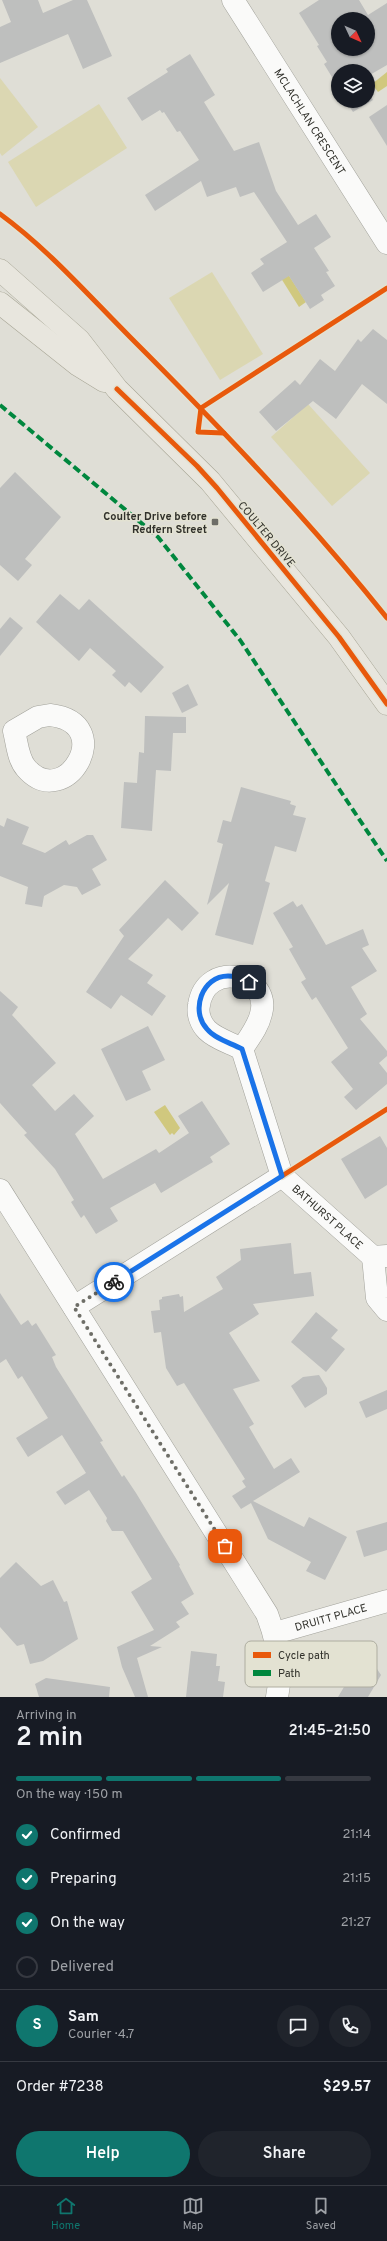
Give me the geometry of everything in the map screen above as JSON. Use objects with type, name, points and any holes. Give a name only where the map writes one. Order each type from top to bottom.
[{"type":"main road","name":"COULTER DRIVE","points":[[0,270],[79,340],[117,389],[197,466],[217,488],[339,637],[387,704]]},
{"type":"main road","name":"COULTER DRIVE","points":[[0,303],[78,365],[117,389]]},
{"type":"street","name":"MCLACHLAN CRESCENT","points":[[233,0],[387,243]]},
{"type":"street","name":"BATHURST PLACE","points":[[242,1049],[282,1176],[380,1257],[377,1298],[387,1310]]},
{"type":"street","name":"BATHURST PLACE","points":[[74,1307],[282,1176]]},
{"type":"street","points":[[0,1190],[259,1599],[275,1633],[276,1641]]},
{"type":"street","name":"DRUITT PLACE","points":[[275,1633],[387,1601]]},
{"type":"street","points":[[277,1687],[277,1697]]},
{"type":"shaded area","points":[[387,72],[387,86],[378,92],[375,88],[375,82]]},
{"type":"shaded area","points":[[0,78],[38,127],[2,156],[0,153]]},
{"type":"shaded area","points":[[99,104],[127,148],[36,207],[8,162]]},
{"type":"shaded area","points":[[286,271],[306,302],[299,307],[279,275]]},
{"type":"shaded area","points":[[212,272],[263,354],[220,380],[169,298]]},
{"type":"shaded area","points":[[308,404],[370,473],[332,506],[271,437]]},
{"type":"shaded area","points":[[165,1105],[180,1128],[174,1135],[172,1133],[170,1135],[154,1112]]},
{"type":"building","points":[[2,0],[38,0],[43,13],[73,0],[87,0],[112,56],[83,69],[68,34],[0,63],[0,27],[11,22]]},
{"type":"building","points":[[319,0],[359,0],[366,12],[331,12],[331,56],[375,56],[375,12],[373,12],[387,3],[387,65],[375,72],[375,64],[331,64],[331,76],[324,64],[327,62],[317,46],[319,45],[299,13]]},
{"type":"building","points":[[190,54],[215,95],[204,102],[234,151],[259,142],[276,191],[298,225],[316,214],[331,237],[314,248],[329,271],[326,272],[335,286],[321,295],[324,300],[310,309],[289,276],[263,292],[251,273],[264,264],[260,259],[287,242],[254,192],[240,197],[236,187],[207,197],[201,181],[155,211],[145,195],[199,160],[180,131],[177,132],[164,112],[162,113],[160,110],[142,121],[127,98],[168,72],[166,69]]},
{"type":"building","points":[[387,105],[387,146],[369,117]]},
{"type":"building","points":[[350,108],[360,108],[353,112]]},
{"type":"building","points":[[373,329],[387,340],[387,404],[362,384],[336,419],[313,401],[276,431],[259,412],[295,380],[300,385],[320,359],[335,371],[358,339],[361,342]]},
{"type":"building","points":[[15,472],[61,517],[25,559],[32,565],[18,581],[0,565],[0,488]]},
{"type":"building","points":[[60,594],[79,610],[89,599],[164,667],[141,693],[129,682],[125,687],[112,675],[116,671],[90,648],[79,661],[36,622]]},
{"type":"building","points":[[10,617],[23,628],[0,656],[0,629]]},
{"type":"building","points":[[188,684],[198,705],[182,713],[172,693]]},
{"type":"building","points":[[145,716],[186,717],[186,733],[173,733],[171,771],[156,770],[152,831],[121,828],[124,782],[137,783],[139,752],[144,753]]},
{"type":"building","points":[[241,787],[291,801],[290,804],[296,806],[293,815],[306,818],[296,852],[275,846],[265,881],[270,883],[253,945],[215,935],[229,883],[207,905],[223,844],[217,842],[223,820],[231,822]]},
{"type":"building","points":[[7,818],[29,827],[22,844],[45,853],[66,840],[69,845],[87,835],[93,835],[107,860],[92,869],[101,885],[82,895],[77,887],[64,885],[44,896],[42,907],[25,904],[28,887],[0,876],[0,825],[4,827]]},
{"type":"building","points":[[165,880],[199,913],[182,931],[168,918],[128,959],[153,975],[147,983],[166,996],[152,1016],[121,995],[111,1009],[86,992],[124,936],[119,930]]},
{"type":"building","points":[[293,901],[297,907],[302,904],[326,945],[363,929],[369,945],[362,948],[377,971],[351,987],[367,1014],[360,1019],[387,1051],[387,1056],[379,1063],[387,1073],[387,1084],[356,1110],[344,1097],[353,1089],[331,1062],[348,1048],[316,997],[312,1000],[301,982],[306,979],[289,949],[293,947],[273,913]]},
{"type":"building","points":[[0,991],[18,1007],[12,1015],[56,1063],[32,1085],[55,1111],[74,1094],[94,1116],[75,1134],[103,1179],[156,1149],[159,1153],[189,1133],[178,1116],[202,1101],[230,1144],[210,1157],[213,1162],[161,1193],[155,1183],[110,1208],[118,1221],[96,1234],[84,1215],[81,1218],[71,1202],[74,1200],[55,1169],[24,1135],[27,1133],[0,1103]]},
{"type":"building","points":[[148,1026],[165,1060],[142,1071],[151,1090],[126,1101],[101,1049]]},
{"type":"building","points":[[380,1136],[387,1148],[387,1185],[365,1199],[341,1159]]},
{"type":"building","points":[[291,1243],[294,1274],[311,1272],[314,1296],[253,1304],[259,1314],[229,1333],[260,1381],[233,1389],[254,1424],[249,1427],[274,1469],[291,1458],[300,1472],[253,1501],[304,1527],[309,1517],[347,1537],[325,1580],[306,1571],[311,1562],[268,1539],[251,1503],[241,1509],[232,1496],[246,1487],[242,1481],[245,1479],[184,1383],[177,1386],[166,1368],[161,1332],[154,1333],[151,1311],[160,1310],[159,1300],[162,1299],[162,1297],[179,1294],[180,1297],[183,1296],[184,1312],[223,1289],[216,1277],[241,1260],[240,1249]]},
{"type":"building","points":[[0,1293],[21,1325],[28,1320],[32,1326],[36,1323],[56,1355],[52,1357],[56,1367],[103,1441],[100,1442],[122,1477],[124,1475],[136,1493],[180,1565],[179,1566],[194,1594],[181,1602],[189,1614],[176,1622],[180,1627],[150,1646],[162,1647],[137,1658],[148,1697],[135,1697],[122,1667],[117,1647],[154,1630],[131,1592],[152,1579],[123,1531],[112,1531],[106,1521],[107,1518],[89,1490],[65,1505],[56,1492],[86,1473],[62,1435],[28,1457],[16,1438],[48,1418],[22,1376],[18,1379],[6,1359],[0,1363]]},
{"type":"building","points":[[316,1312],[338,1330],[331,1338],[345,1349],[326,1372],[291,1342]]},
{"type":"building","points":[[319,1375],[327,1388],[327,1394],[305,1408],[291,1386],[303,1377]]},
{"type":"building","points":[[387,1390],[387,1409],[366,1418],[359,1402]]},
{"type":"building","points":[[387,1522],[387,1550],[364,1557],[356,1531]]},
{"type":"building","points":[[16,1562],[41,1586],[53,1580],[64,1602],[67,1601],[78,1639],[43,1661],[30,1664],[24,1644],[17,1646],[0,1627],[0,1578]]},
{"type":"building","points":[[191,1651],[217,1654],[216,1666],[220,1666],[218,1681],[225,1682],[223,1697],[186,1697]]},
{"type":"building","points":[[377,1669],[381,1675],[377,1682]]},
{"type":"building","points":[[46,1678],[110,1687],[109,1697],[39,1697],[35,1684]]},
{"type":"building","points":[[344,1687],[374,1687],[368,1697],[338,1697]]},
{"type":"marked path","points":[[0,405],[158,537],[240,640],[387,861]]},
{"type":"cycle path","points":[[0,214],[51,257],[230,439],[295,509],[387,618]]},
{"type":"cycle path","points":[[224,433],[198,432],[201,408],[387,288]]},
{"type":"cycle path","points":[[117,389],[197,466],[217,488],[339,637],[387,704]]},
{"type":"cycle path","points":[[282,1176],[387,1109]]},
{"type":"way so far","points":[[114,1282],[74,1307],[225,1546]]},
{"type":"place","name":"Coulter Drive before Redfern Street","points":[[215,522]]},
{"type":"route","points":[[114,1282],[282,1176],[242,1049],[216,1037],[207,1030],[201,1020],[198,1009],[200,997],[206,987],[215,980],[227,976],[238,977],[249,982]]}]
